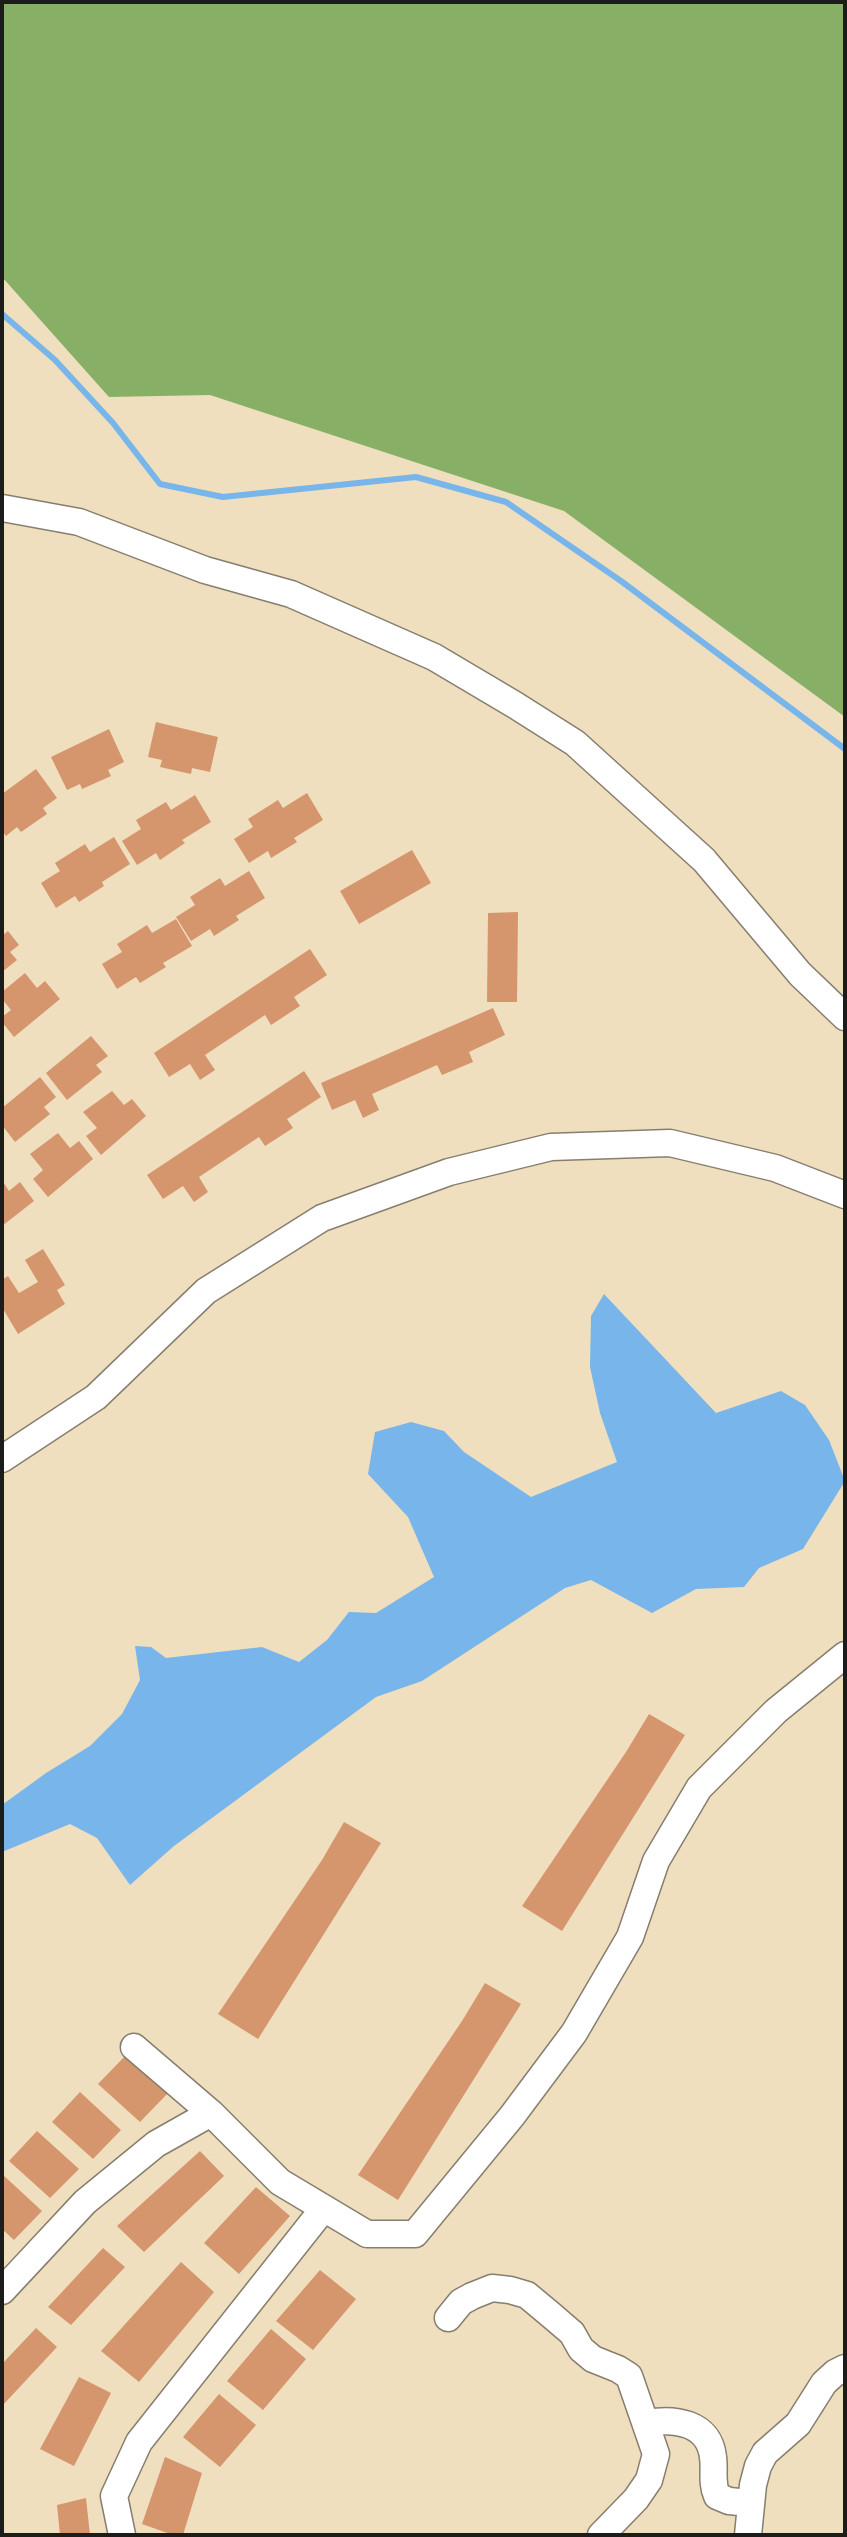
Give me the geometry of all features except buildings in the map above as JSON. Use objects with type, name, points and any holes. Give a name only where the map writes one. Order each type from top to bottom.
[{"type":"street","points":[[2,508],[79,522],[205,570],[291,594],[434,657],[516,705],[575,743],[704,860],[800,974],[845,1017]]},
{"type":"street","points":[[2,1459],[96,1398],[206,1291],[322,1218],[449,1172],[551,1147],[670,1143],[775,1168],[845,1195]]},
{"type":"street","points":[[134,2047],[211,2113],[281,2182],[367,2234],[415,2234],[512,2116],[574,2033],[631,1937],[656,1861],[699,1788],[776,1711],[845,1655]]},
{"type":"street","points":[[2,2291],[85,2202],[156,2144],[211,2113]]},
{"type":"street","points":[[122,2535],[114,2496],[139,2442],[324,2208]]},
{"type":"street","points":[[448,2318],[461,2302],[492,2288],[527,2295],[572,2333],[581,2349],[593,2360],[629,2376],[656,2454],[649,2480],[636,2499],[601,2535]]},
{"type":"street","points":[[748,2535],[750,2503],[758,2466],[765,2453],[798,2424],[824,2383],[845,2368]]},
{"type":"street","points":[[647,2423],[677,2420],[693,2426],[706,2437],[713,2455],[712,2485],[717,2496],[729,2501],[750,2503]]},
{"type":"green space","points":[[2,2],[845,2],[845,717],[564,511],[210,395],[109,397],[2,277]]},
{"type":"water","points":[[604,1294],[716,1413],[781,1391],[805,1405],[829,1440],[845,1481],[803,1549],[759,1568],[744,1587],[696,1589],[652,1613],[591,1580],[565,1588],[422,1681],[376,1697],[174,1846],[130,1885],[97,1838],[70,1824],[2,1852],[2,1805],[90,1746],[122,1714],[140,1680],[135,1646],[151,1647],[166,1658],[262,1647],[299,1662],[327,1640],[349,1612],[376,1613],[434,1577],[408,1517],[368,1474],[375,1432],[411,1422],[444,1431],[464,1452],[531,1497],[617,1462],[600,1413],[590,1367],[591,1316]]},
{"type":"waterway","points":[[2,314],[55,360],[113,423],[160,484],[223,497],[416,477],[506,502],[621,581],[845,749]]}]
